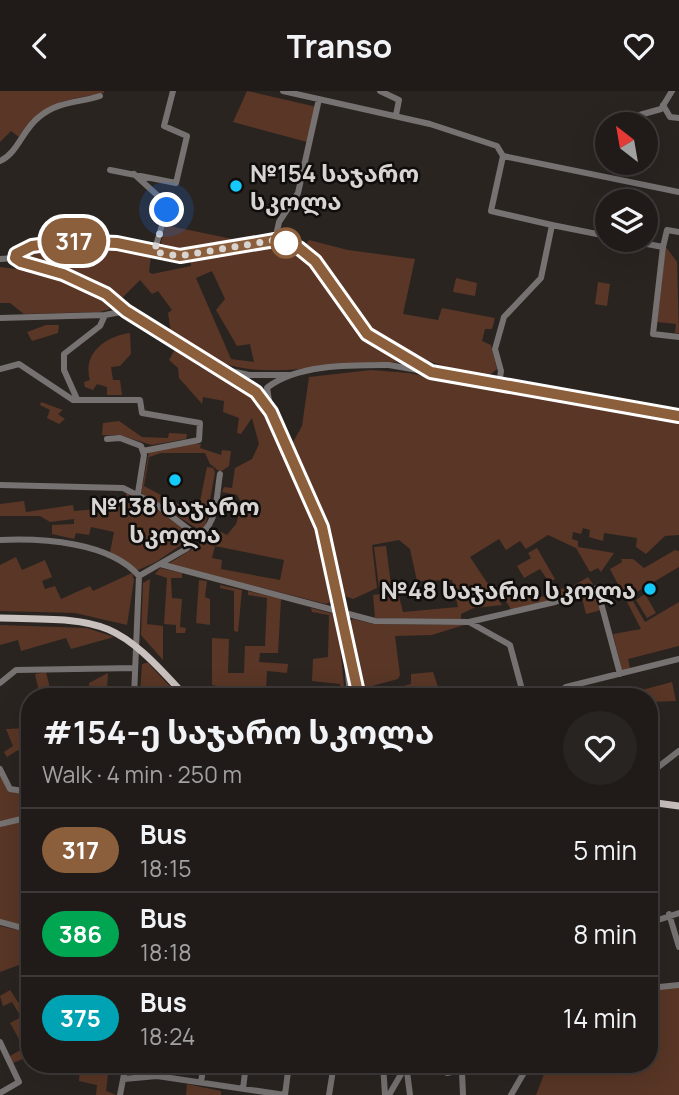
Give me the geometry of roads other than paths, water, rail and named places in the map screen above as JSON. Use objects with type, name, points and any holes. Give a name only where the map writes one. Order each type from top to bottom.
[{"type":"main road","points":[[0,618],[77,619],[114,629],[136,644],[178,688]]},
{"type":"main road","points":[[658,803],[679,806]]},
{"type":"street","points":[[110,170],[176,183],[187,136],[164,126],[173,91]]},
{"type":"street","points":[[283,91],[396,115],[497,146],[503,156],[491,211],[595,234]]},
{"type":"street","points":[[380,91],[399,100],[396,115]]},
{"type":"street","points":[[650,112],[661,109],[672,91]]},
{"type":"street","points":[[0,161],[10,155],[27,130],[44,112],[63,103],[100,96]]},
{"type":"street","points":[[275,240],[279,222],[298,193],[319,99]]},
{"type":"street","points":[[663,105],[670,117],[679,118]]},
{"type":"street","points":[[503,156],[679,192]]},
{"type":"street","points":[[134,174],[168,205],[154,252]]},
{"type":"street","points":[[499,384],[500,371],[495,349],[504,317],[541,278],[552,225]]},
{"type":"street","points":[[679,232],[667,230],[653,334],[679,337]]},
{"type":"street","points":[[15,258],[26,248],[70,241],[117,243],[180,256],[275,240],[299,248],[315,261],[367,334],[431,372]]},
{"type":"street","points":[[658,246],[663,247]]},
{"type":"street","points":[[0,259],[15,258],[89,285],[255,391],[294,375]]},
{"type":"street","points":[[0,318],[104,315],[126,311]]},
{"type":"street","points":[[77,399],[64,370],[64,354],[100,326],[104,315]]},
{"type":"street","points":[[0,369],[19,364],[73,400],[140,400],[142,413],[200,423],[199,440],[143,451]]},
{"type":"street","points":[[218,369],[260,375],[294,375],[363,365],[431,372],[679,416]]},
{"type":"street","points":[[260,375],[268,380],[271,412]]},
{"type":"street","points":[[260,375],[251,381],[255,391],[271,412],[322,527],[342,614],[349,688]]},
{"type":"street","points":[[107,439],[134,442],[143,451]]},
{"type":"street","points":[[138,493],[143,451]]},
{"type":"street","points":[[139,576],[186,549],[194,537],[205,533],[211,526],[220,474]]},
{"type":"street","points":[[0,485],[117,487],[138,493],[185,524],[194,537]]},
{"type":"street","points":[[0,540],[34,538],[72,545],[121,560],[139,576]]},
{"type":"street","points":[[160,564],[375,621],[469,621],[544,605],[597,588],[620,674]]},
{"type":"street","points":[[134,688],[139,576]]},
{"type":"street","points":[[469,621],[510,645],[522,688]]},
{"type":"street","points":[[347,649],[357,688]]},
{"type":"street","points":[[565,688],[679,659]]},
{"type":"street","points":[[0,683],[16,670],[135,668]]},
{"type":"street","points":[[658,766],[679,751]]},
{"type":"street","points":[[0,769],[10,789],[21,791]]},
{"type":"street","points":[[0,824],[21,819]]},
{"type":"street","points":[[658,919],[679,913]]},
{"type":"street","points":[[669,914],[679,947]]},
{"type":"street","points":[[0,922],[21,928]]},
{"type":"street","points":[[658,987],[679,985]]},
{"type":"street","points":[[0,1042],[19,1082],[0,1093]]},
{"type":"street","points":[[120,1095],[125,1073]]},
{"type":"street","points":[[201,1082],[202,1073]]},
{"type":"street","points":[[243,1089],[245,1073]]},
{"type":"street","points":[[124,1079],[158,1076],[285,1095],[288,1073]]},
{"type":"street","points":[[329,1095],[333,1073]]},
{"type":"street","points":[[384,1073],[387,1095]]},
{"type":"street","points":[[387,1095],[401,1073]]},
{"type":"street","points":[[406,1073],[410,1095]]},
{"type":"street","points":[[462,1073],[463,1095]]},
{"type":"street","points":[[511,1095],[524,1073]]},
{"type":"place","name":"№154 საჯარო სკოლა","points":[[236,186]]},
{"type":"place","name":"№138 საჯარო სკოლა","points":[[175,480]]},
{"type":"place","name":"№48 საჯარო სკოლა","points":[[650,589]]}]
